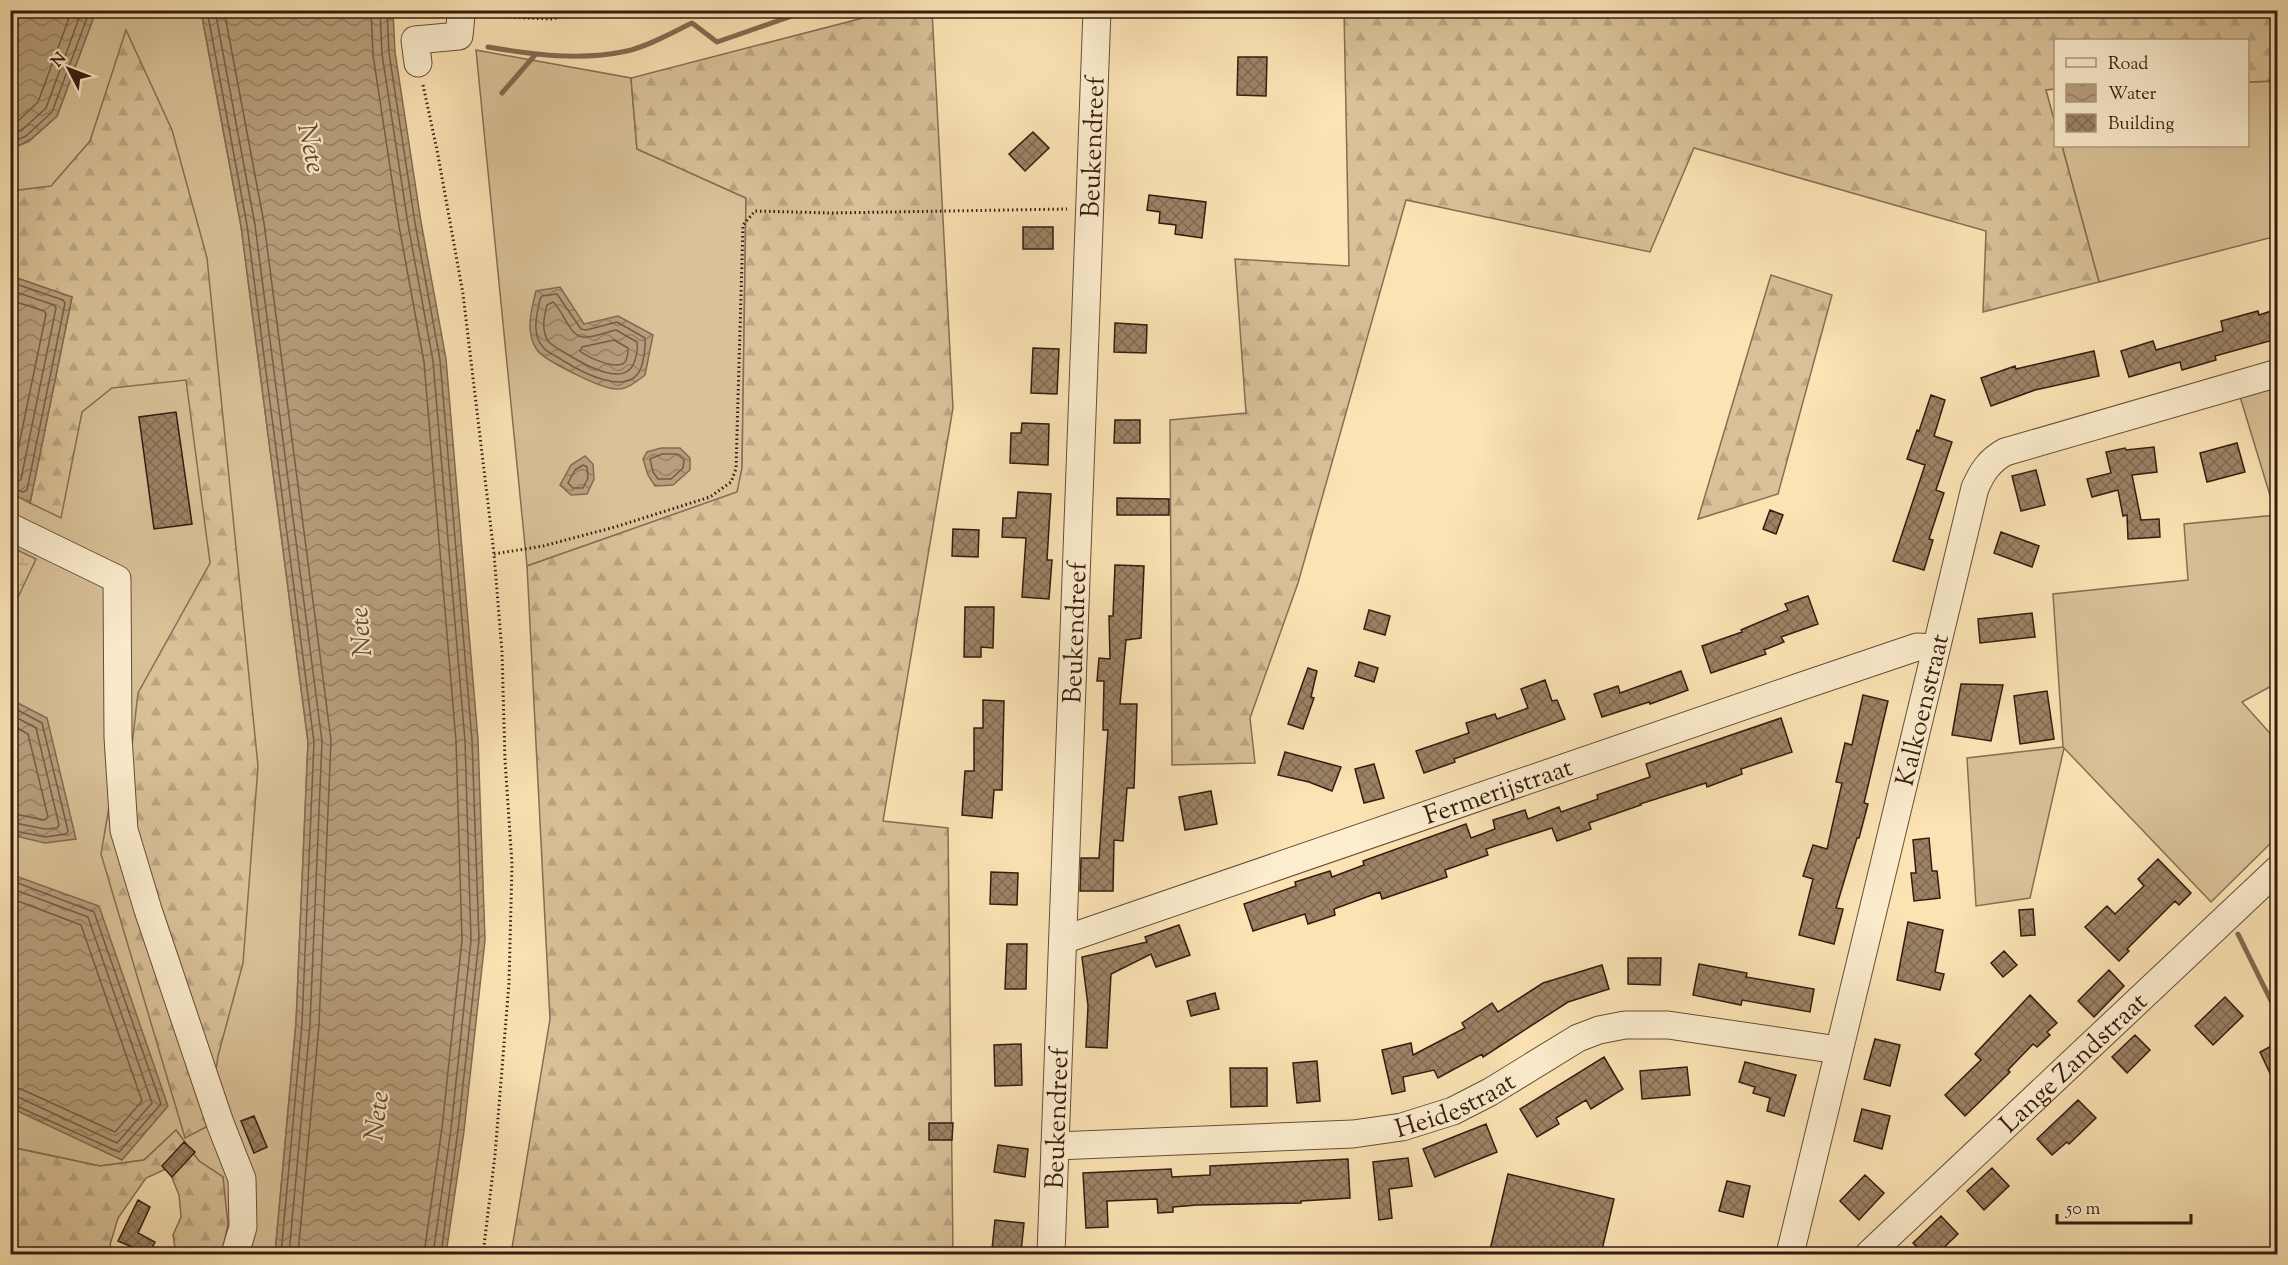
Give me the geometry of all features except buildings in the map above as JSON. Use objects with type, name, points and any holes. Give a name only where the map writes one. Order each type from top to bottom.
[{"type":"street","name":"Beukendreef","points":[[1051,1254],[1097,10]]},
{"type":"street","points":[[417,52],[459,36],[461,15]]},
{"type":"street","name":"Kalkoenstraat","points":[[1790,1254],[1975,488],[1988,465],[1996,457],[2018,447],[2277,373]]},
{"type":"street","points":[[10,527],[117,579],[118,737],[124,830],[148,910],[220,1123],[243,1179],[243,1227],[235,1254]]},
{"type":"street","name":"Fermerijstraat","points":[[1063,940],[1787,690],[1917,647],[1936,648]]},
{"type":"street","name":"Lange Zandstraat","points":[[1869,1254],[2277,869]]},
{"type":"street","name":"Heidestraat","points":[[1055,1146],[1353,1134],[1402,1127],[1454,1111],[1490,1092],[1578,1038],[1599,1030],[1625,1025],[1668,1025],[1838,1050]]},
{"type":"path","points":[[461,15],[550,19],[610,10]]},
{"type":"path","points":[[417,52],[463,294],[494,554],[502,652],[512,864],[509,983],[503,1065],[483,1254]]},
{"type":"path","points":[[494,554],[543,546],[626,524],[710,497],[731,482],[736,468],[743,225],[755,211],[830,213],[1091,209]]},
{"type":"green space","points":[[96,11],[201,11],[241,226],[308,742],[296,1023],[275,1254],[220,1254],[222,1252],[223,1177],[199,1161],[176,1130],[144,1160],[100,1166],[11,1147],[10,149],[29,141],[57,116]]},
{"type":"green space","points":[[890,11],[932,11],[953,408],[883,821],[948,828],[953,1254],[511,1254],[550,1019],[527,566],[737,492],[742,468],[746,198],[637,149],[631,78]]},
{"type":"green space","points":[[1344,11],[2277,11],[2277,81],[2249,82],[2249,39],[2054,39],[2054,89],[2046,90],[2054,119],[2054,147],[2062,147],[2099,282],[1983,312],[1986,231],[1694,148],[1650,252],[1406,200],[1298,583],[1250,718],[1255,763],[1172,765],[1170,420],[1246,413],[1235,259],[1349,266]]},
{"type":"green space","points":[[126,30],[172,130],[207,258],[258,766],[243,963],[218,1056],[208,1126],[185,1138],[101,854],[111,795],[131,754],[138,693],[210,563],[186,380],[112,388],[82,412],[61,518],[30,503],[72,297],[11,276],[11,191],[51,186],[90,141]]},
{"type":"green space","points":[[476,50],[631,78],[637,149],[746,198],[742,468],[738,492],[527,566]]},
{"type":"green space","points":[[2277,81],[2277,236],[2099,282],[2062,147],[2249,147],[2249,82]]},
{"type":"green space","points":[[1771,275],[1832,295],[1778,494],[1698,519]]},
{"type":"green space","points":[[2277,379],[2277,683],[2242,702],[2277,741],[2277,837],[2211,902],[2064,748],[2030,898],[1976,906],[1967,758],[2063,747],[2053,594],[2188,580],[2184,524],[2276,515],[2238,390]]},
{"type":"green space","points":[[11,547],[36,559],[11,612]]},
{"type":"green space","points":[[176,1130],[199,1161],[223,1177],[228,1225],[222,1252],[176,1254],[173,1235],[181,1217],[179,1195],[168,1168],[146,1178],[118,1218],[110,1245],[115,1254],[16,1254],[10,1238],[10,1147],[100,1166],[144,1160]]},
{"type":"water","points":[[11,10],[96,11],[57,116],[29,141],[11,149]]},
{"type":"water","name":"Nete","points":[[201,11],[393,11],[395,52],[421,222],[446,359],[478,740],[485,940],[464,1131],[446,1254],[275,1254],[296,1023],[308,742],[241,226]]},
{"type":"water","points":[[11,276],[72,297],[30,503],[11,493]]},
{"type":"water","points":[[560,287],[584,324],[618,316],[653,335],[645,375],[624,388],[609,388],[562,367],[537,350],[530,329],[536,291]]},
{"type":"water","points":[[661,448],[680,448],[690,458],[690,470],[673,485],[655,486],[648,475],[643,459],[647,452]]},
{"type":"water","points":[[585,456],[593,464],[594,479],[587,494],[571,495],[560,485],[571,465]]},
{"type":"water","points":[[10,699],[47,718],[76,839],[45,843],[11,835]]},
{"type":"water","points":[[10,874],[99,906],[168,1106],[122,1160],[11,1108]]},
{"type":"waterway","points":[[488,47],[558,56],[610,54],[643,46],[692,23],[717,42],[809,10]]},
{"type":"waterway","points":[[502,93],[535,55]]},
{"type":"waterway","points":[[2238,934],[2278,1015]]}]
